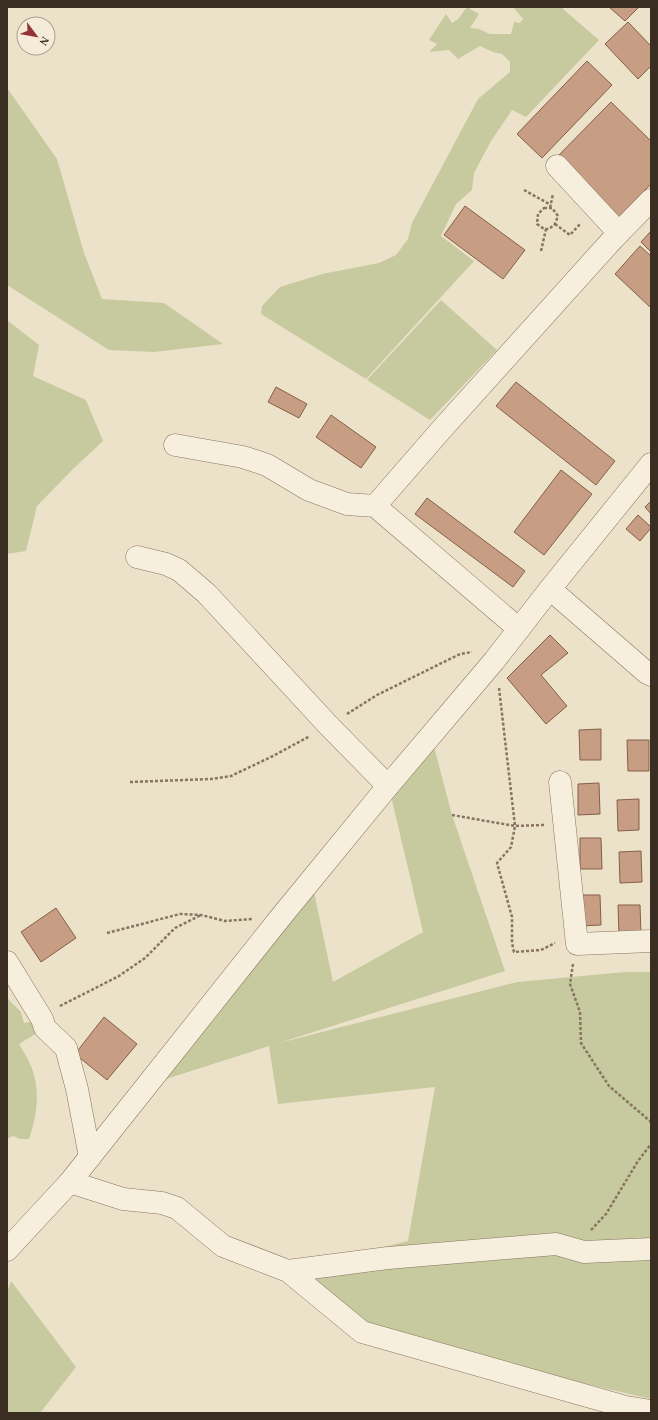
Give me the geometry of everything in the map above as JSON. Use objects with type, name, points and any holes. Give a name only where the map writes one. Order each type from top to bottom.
[{"type":"street","points":[[557,166],[619,233]]},
{"type":"street","points":[[375,506],[441,430],[619,233],[651,200]]},
{"type":"street","points":[[175,445],[243,458],[266,465],[309,490],[347,504],[375,506],[519,629]]},
{"type":"street","points":[[7,1250],[70,1182],[280,918],[388,786],[494,661],[550,588],[651,464]]},
{"type":"street","points":[[137,557],[166,564],[179,570],[206,593],[329,726],[388,786]]},
{"type":"street","points":[[550,588],[650,677]]},
{"type":"street","points":[[560,782],[577,944],[651,941]]},
{"type":"street","points":[[7,962],[42,1019],[45,1028],[66,1048],[77,1089],[90,1157]]},
{"type":"street","points":[[70,1182],[122,1199],[162,1203],[177,1208],[223,1246],[288,1271],[362,1332],[625,1410],[651,1411]]},
{"type":"street","points":[[288,1271],[388,1258],[556,1244],[584,1252],[651,1249]]},
{"type":"path","points":[[524,190],[551,205]]},
{"type":"path","points":[[544,208],[552,208],[558,216],[555,224],[549,229],[546,229],[537,224],[538,214],[544,208]]},
{"type":"path","points":[[541,251],[546,229]]},
{"type":"path","points":[[494,661],[498,674],[515,826],[511,847],[496,862],[512,917],[512,943],[514,952],[540,950],[554,942],[577,944],[570,984],[580,1012],[581,1043],[608,1086],[651,1122]]},
{"type":"path","points":[[452,815],[515,826],[535,826],[564,823]]},
{"type":"path","points":[[107,933],[180,914],[201,915],[225,921],[280,918]]},
{"type":"path","points":[[42,1019],[54,1009],[120,976],[145,958],[175,928],[201,915]]},
{"type":"path","points":[[588,1234],[606,1214],[638,1161],[651,1144]]},
{"type":"green space","points":[[467,7],[479,14],[470,28],[479,29],[490,34],[511,34],[514,22],[520,23],[523,19],[513,7],[563,7],[563,9],[599,40],[526,117],[512,110],[491,141],[474,173],[472,190],[456,204],[441,236],[474,261],[366,379],[261,314],[262,306],[280,287],[322,274],[379,263],[396,255],[408,239],[412,223],[478,99],[510,72],[510,62],[502,54],[480,46],[458,59],[449,50],[429,52],[437,44],[429,40],[446,14],[452,23],[458,19]]},
{"type":"green space","points":[[7,88],[57,159],[84,253],[102,299],[164,303],[223,344],[154,352],[109,350],[7,285]]},
{"type":"green space","points":[[441,300],[497,350],[430,420],[367,380]]},
{"type":"green space","points":[[7,320],[39,345],[33,376],[86,400],[103,441],[37,506],[26,551],[7,554]]},
{"type":"green space","points":[[434,747],[452,815],[505,971],[279,1043],[517,982],[625,972],[651,972],[651,1399],[362,1332],[288,1271],[408,1241],[435,1087],[278,1104],[269,1046],[163,1080],[314,892],[333,982],[423,932],[391,796]]},
{"type":"green space","points":[[7,998],[21,1012],[24,1023],[42,1019],[45,1028],[19,1044],[30,1063],[37,1093],[36,1112],[29,1139],[20,1139],[13,1136],[7,1139]]},
{"type":"green space","points":[[11,1281],[76,1367],[40,1413],[7,1413],[7,1292]]},
{"type":"building","points":[[609,7],[639,7],[625,21]]},
{"type":"building","points":[[628,22],[651,46],[651,66],[638,79],[605,44]]},
{"type":"building","points":[[587,61],[612,85],[542,158],[517,134]]},
{"type":"building","points":[[611,102],[651,141],[651,184],[618,218],[556,158]]},
{"type":"building","points":[[465,206],[525,250],[503,279],[444,235]]},
{"type":"building","points":[[651,231],[651,252],[641,242]]},
{"type":"building","points":[[640,246],[651,256],[651,308],[615,274]]},
{"type":"building","points":[[516,382],[615,461],[596,485],[496,406]]},
{"type":"building","points":[[276,387],[307,404],[299,418],[268,402]]},
{"type":"building","points":[[331,415],[376,447],[361,468],[316,437]]},
{"type":"building","points":[[561,470],[592,494],[544,555],[514,532]]},
{"type":"building","points":[[427,498],[525,571],[513,587],[415,514]]},
{"type":"building","points":[[651,501],[651,514],[645,507]]},
{"type":"building","points":[[638,515],[651,527],[640,541],[626,529]]},
{"type":"building","points":[[550,635],[568,653],[541,675],[567,706],[546,724],[507,678]]},
{"type":"building","points":[[601,729],[601,760],[580,760],[579,730]]},
{"type":"building","points":[[627,740],[649,740],[649,771],[628,771]]},
{"type":"building","points":[[599,783],[600,814],[578,815],[578,784]]},
{"type":"building","points":[[639,799],[639,830],[618,831],[617,800]]},
{"type":"building","points":[[580,838],[601,838],[602,869],[580,869]]},
{"type":"building","points":[[641,851],[642,882],[620,883],[619,852]]},
{"type":"building","points":[[579,895],[600,895],[601,925],[579,926]]},
{"type":"building","points":[[618,905],[640,905],[641,935],[619,936]]},
{"type":"building","points":[[56,908],[76,938],[41,962],[21,932]]},
{"type":"building","points":[[104,1017],[137,1044],[107,1080],[75,1054]]}]
